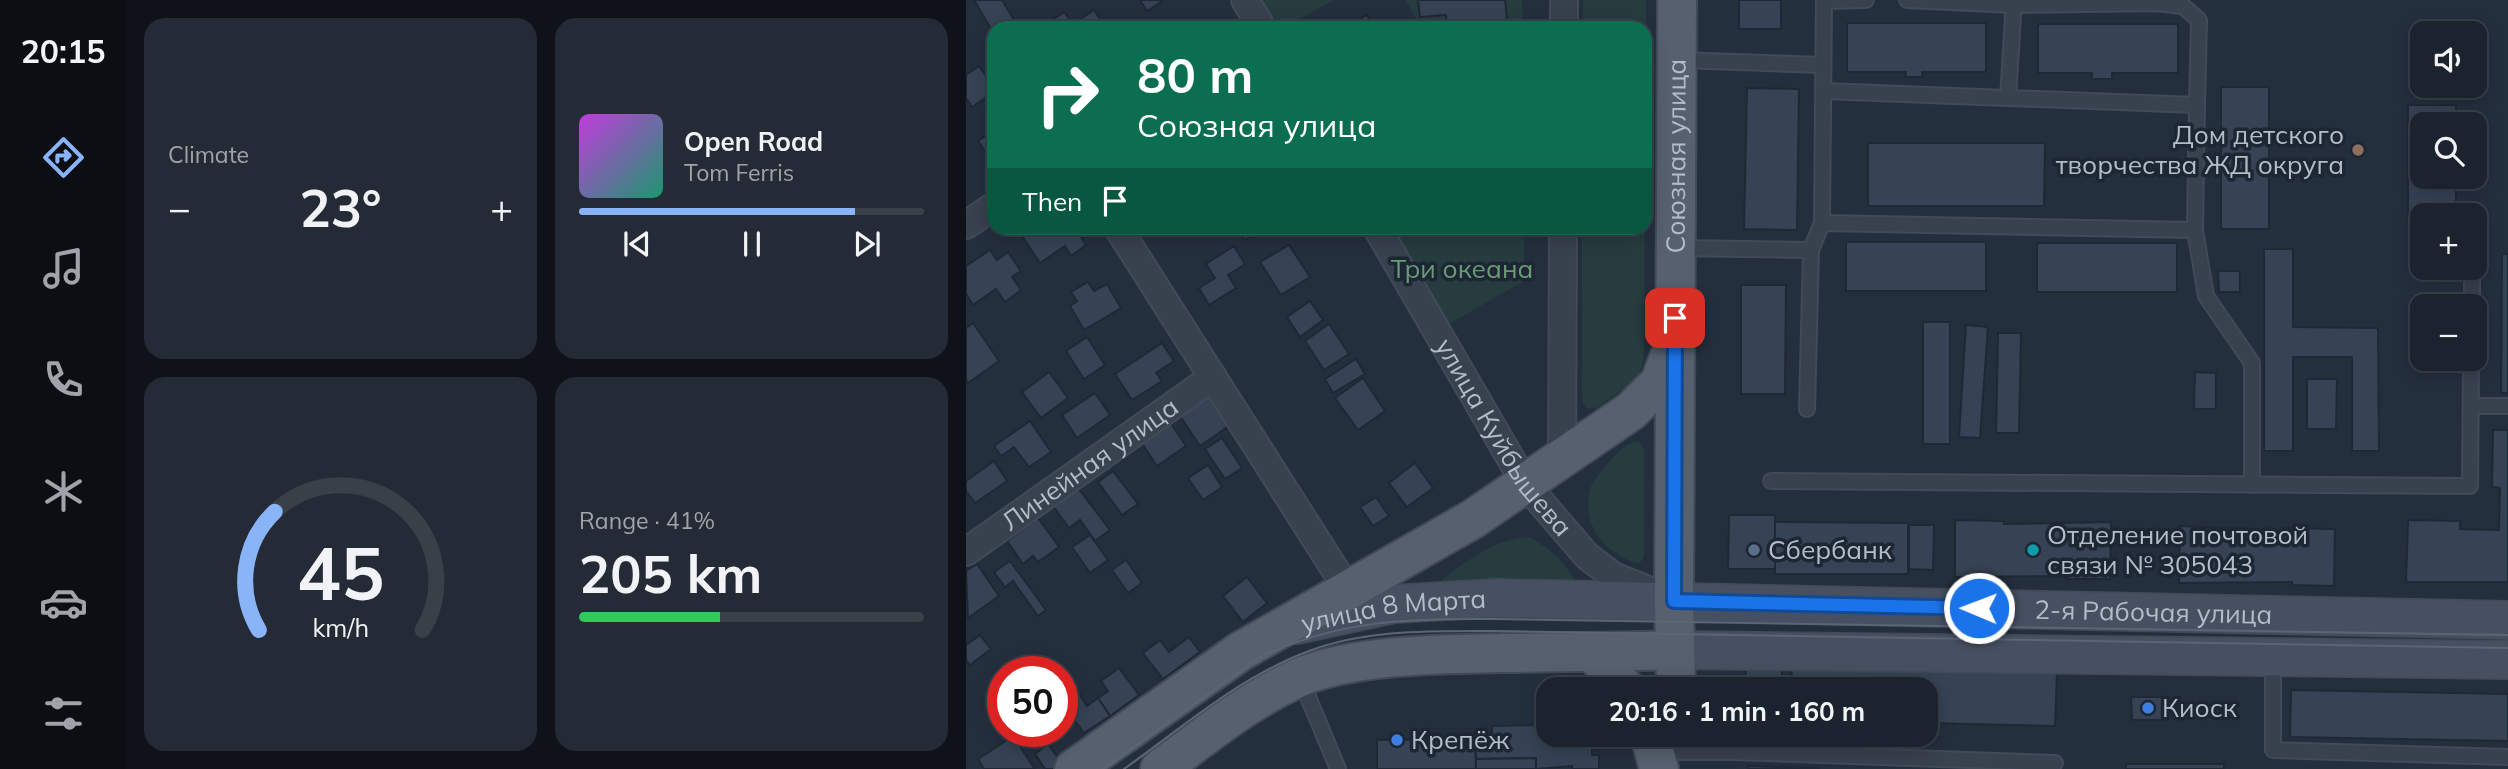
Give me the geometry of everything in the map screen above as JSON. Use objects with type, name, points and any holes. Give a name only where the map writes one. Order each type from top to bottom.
[{"type":"main road","name":"Союзная улица","points":[[1676,677],[1677,0]]},
{"type":"main road","points":[[1272,632],[1473,519],[1631,411],[1660,382],[1675,342]]},
{"type":"main road","name":"улица 8 Марта","points":[[1074,769],[1207,673],[1272,632],[1330,616],[1394,604],[1496,598],[1674,601]]},
{"type":"main road","name":"2-я Рабочая улица","points":[[1674,601],[2508,620]]},
{"type":"main road","name":"2-я Рабочая улица","points":[[1675,650],[2508,660]]},
{"type":"main road","name":"улица 8 Марта","points":[[1160,769],[1248,705],[1299,677],[1340,666],[1399,657],[1675,650]]},
{"type":"main road","points":[[1592,652],[1615,677]]},
{"type":"street","points":[[1564,0],[1564,21]]},
{"type":"street","points":[[966,225],[987,211]]},
{"type":"street","points":[[1122,235],[1348,590]]},
{"type":"street","name":"улица Куйбышева","points":[[1381,235],[1526,485],[1587,556],[1613,576],[1674,601]]},
{"type":"street","points":[[1562,459],[1563,235]]},
{"type":"street","name":"Линейная улица","points":[[966,552],[1213,377]]},
{"type":"lane","points":[[1807,409],[1811,250],[1822,223],[1824,1],[1866,0]]},
{"type":"lane","points":[[1907,0],[2155,3],[2183,6],[2199,20],[2195,230],[2206,296],[2252,363],[2252,485]]},
{"type":"lane","points":[[2008,99],[2014,2]]},
{"type":"lane","points":[[1677,60],[1823,65]]},
{"type":"lane","points":[[1823,91],[2197,105]]},
{"type":"lane","points":[[1822,223],[2195,230]]},
{"type":"lane","points":[[1676,248],[1811,250]]},
{"type":"lane","points":[[1771,481],[2470,486],[2471,371]]},
{"type":"lane","points":[[2471,406],[2508,406]]},
{"type":"lane","points":[[2273,657],[2273,750],[2508,757]]},
{"type":"lane","points":[[1299,677],[1338,769]]},
{"type":"lane","points":[[1668,752],[2055,763]]},
{"type":"green space","points":[[1257,0],[1334,0],[1296,21],[1269,21]]},
{"type":"green space","points":[[1406,0],[1522,0],[1523,21],[1417,21]]},
{"type":"green space","points":[[1583,0],[1646,0],[1646,21],[1583,21]]},
{"type":"green space","name":"Три океана","points":[[1395,235],[1524,235],[1524,281],[1447,325]]},
{"type":"green space","points":[[1582,235],[1645,235],[1644,357],[1639,378],[1598,407],[1587,409],[1583,403]]},
{"type":"green space","points":[[1639,441],[1644,451],[1644,556],[1640,563],[1624,558],[1602,542],[1590,520],[1588,502],[1592,485],[1603,469],[1622,448]]},
{"type":"green space","points":[[1529,537],[1560,560],[1574,579],[1572,588],[1432,587],[1490,548]]},
{"type":"building","points":[[974,0],[1002,0],[1015,21],[987,21]]},
{"type":"building","points":[[1140,0],[1160,0],[1161,2],[1147,11]]},
{"type":"building","points":[[1418,0],[1505,0],[1507,21],[1446,21],[1446,15],[1420,17]]},
{"type":"building","points":[[1739,0],[1781,0],[1781,29],[1739,29]]},
{"type":"building","points":[[1094,10],[1101,21],[1078,21]]},
{"type":"building","points":[[1064,12],[1071,21],[1051,21]]},
{"type":"building","points":[[1367,15],[1370,21],[1357,21]]},
{"type":"building","points":[[1847,23],[1986,23],[1986,72],[1922,72],[1923,77],[1905,77],[1906,72],[1847,72]]},
{"type":"building","points":[[2038,24],[2178,24],[2178,73],[2112,73],[2112,79],[2092,79],[2092,73],[2038,73]]},
{"type":"building","points":[[979,66],[987,77],[987,97],[972,107],[966,98],[966,75]]},
{"type":"building","points":[[2221,87],[2269,87],[2269,229],[2221,229]]},
{"type":"building","points":[[1747,88],[1799,89],[1797,230],[1744,229]]},
{"type":"building","points":[[2408,105],[2456,105],[2456,112],[2410,112],[2410,189],[2456,189],[2456,203],[2410,203],[2408,219]]},
{"type":"building","points":[[987,135],[987,154],[978,141]]},
{"type":"building","points":[[1868,143],[2045,143],[2044,206],[1868,206]]},
{"type":"building","points":[[1021,235],[1080,235],[1086,245],[1071,256],[1065,246],[1040,263]]},
{"type":"building","points":[[1846,242],[1986,242],[1986,291],[1846,291]]},
{"type":"building","points":[[2037,243],[2177,243],[2177,292],[2037,292]]},
{"type":"building","points":[[1289,245],[1310,277],[1281,295],[1260,262]]},
{"type":"building","points":[[1234,246],[1245,264],[1228,275],[1236,288],[1209,305],[1199,288],[1215,278],[1206,264]]},
{"type":"building","points":[[2264,249],[2293,249],[2293,327],[2378,328],[2379,451],[2352,451],[2352,357],[2293,357],[2293,451],[2264,451]]},
{"type":"building","points":[[990,250],[997,260],[1008,252],[1021,271],[1012,277],[1021,290],[1005,302],[996,289],[973,305],[966,294],[966,266]]},
{"type":"building","points":[[2502,254],[2508,254],[2508,393],[2501,393]]},
{"type":"building","points":[[2218,271],[2240,271],[2240,292],[2219,292]]},
{"type":"building","points":[[1088,282],[1094,291],[1107,284],[1121,308],[1084,330],[1070,306],[1077,301],[1071,292]]},
{"type":"building","points":[[1741,285],[1786,285],[1785,394],[1741,394]]},
{"type":"building","points":[[1310,301],[1323,320],[1300,337],[1287,317]]},
{"type":"building","points":[[1923,322],[1950,322],[1950,444],[1923,444]]},
{"type":"building","points":[[973,323],[999,361],[968,383],[966,328]]},
{"type":"building","points":[[1329,324],[1349,354],[1324,370],[1305,341]]},
{"type":"building","points":[[1966,325],[1988,327],[1980,438],[1959,437]]},
{"type":"building","points":[[1998,333],[2021,333],[2019,433],[1996,433]]},
{"type":"building","points":[[1087,337],[1105,365],[1084,379],[1066,351]]},
{"type":"building","points":[[1162,343],[1174,361],[1156,373],[1162,381],[1132,400],[1115,374]]},
{"type":"building","points":[[1356,359],[1365,374],[1333,393],[1325,379]]},
{"type":"building","points":[[1049,372],[1068,398],[1041,418],[1022,392]]},
{"type":"building","points":[[2195,372],[2216,373],[2216,409],[2194,409]]},
{"type":"building","points":[[1363,378],[1385,411],[1358,430],[1335,398]]},
{"type":"building","points":[[2307,379],[2337,379],[2336,429],[2307,429]]},
{"type":"building","points":[[1095,393],[1110,415],[1077,438],[1062,415]]},
{"type":"building","points":[[1209,396],[1229,426],[1200,446],[1180,416]]},
{"type":"building","points":[[1030,421],[1051,452],[1029,467],[1014,447],[1001,456],[994,446]]},
{"type":"building","points":[[1170,422],[1186,446],[1157,466],[1141,442]]},
{"type":"building","points":[[2493,430],[2508,430],[2508,582],[2406,582],[2408,520],[2460,521],[2460,529],[2499,530],[2500,488],[2492,487]]},
{"type":"building","points":[[1222,438],[1242,468],[1225,479],[1205,449]]},
{"type":"building","points":[[994,461],[1007,481],[975,503],[966,491],[966,481]]},
{"type":"building","points":[[1415,463],[1433,488],[1407,507],[1389,483]]},
{"type":"building","points":[[1208,465],[1222,487],[1203,500],[1188,478]]},
{"type":"building","points":[[1113,471],[1138,504],[1122,515],[1098,482]]},
{"type":"building","points":[[1078,488],[1110,530],[1095,541],[1080,520],[1069,528],[1053,506]]},
{"type":"building","points":[[1376,497],[1389,516],[1373,526],[1360,507]]},
{"type":"building","points":[[1729,515],[1775,515],[1775,569],[1728,569]]},
{"type":"building","points":[[1038,518],[1059,547],[1038,562],[1033,556],[1023,564],[1007,541]]},
{"type":"building","name":"Отделение почтовой связи № 305043","points":[[1955,520],[2004,521],[2004,524],[2111,522],[2110,579],[2067,579],[2067,576],[1955,577]]},
{"type":"building","points":[[1775,522],[1908,523],[1908,574],[1775,574]]},
{"type":"building","points":[[1909,525],[1934,525],[1933,570],[1909,569]]},
{"type":"building","points":[[2180,526],[2283,531],[2283,528],[2335,529],[2334,586],[2292,585],[2292,582],[2179,583]]},
{"type":"building","points":[[1090,535],[1108,560],[1090,573],[1072,547]]},
{"type":"building","points":[[1126,560],[1142,583],[1128,593],[1112,570]]},
{"type":"building","points":[[1010,561],[1046,610],[1038,616],[1013,581],[1005,587],[994,572]]},
{"type":"building","points":[[977,564],[999,596],[968,618],[966,571]]},
{"type":"building","points":[[1247,577],[1267,603],[1243,622],[1223,596]]},
{"type":"building","points":[[980,635],[991,649],[970,665],[966,660],[966,645]]},
{"type":"building","points":[[1189,637],[1200,652],[1163,679],[1143,653],[1160,640],[1169,652]]},
{"type":"building","points":[[1792,665],[2057,672],[2055,726],[1938,723],[1938,677],[1792,677]]},
{"type":"building","points":[[1119,668],[1139,695],[1110,716],[1098,698],[1108,691],[1101,681]]},
{"type":"building","points":[[1746,668],[1782,669],[1782,677],[1746,677]]},
{"type":"building","points":[[2291,690],[2508,694],[2508,741],[2290,737]]},
{"type":"building","points":[[1080,695],[1087,706],[1098,698],[1110,716],[1084,733],[1078,725]]},
{"type":"building","name":"Киоск","points":[[2131,697],[2164,697],[2164,720],[2132,720]]},
{"type":"building","points":[[1536,725],[1536,747],[1592,747],[1592,755],[1599,755],[1599,769],[1572,769],[1572,766],[1536,769],[1536,758],[1476,759],[1475,739],[1492,739],[1492,726]]},
{"type":"building","points":[[1475,739],[1476,769],[1377,769],[1377,740]]},
{"type":"building","points":[[996,747],[1020,747],[1035,769],[984,769],[978,759]]},
{"type":"building","points":[[1044,747],[1050,747],[1063,765],[1057,769],[1045,769],[1035,754]]},
{"type":"building","points":[[1536,758],[1536,769],[1476,769],[1476,759]]},
{"type":"building","points":[[2126,764],[2224,764],[2224,769],[2126,769]]},
{"type":"building","points":[[1748,766],[1819,768],[1819,769],[1748,769]]},
{"type":"tram line","points":[[1103,769],[1258,658],[1317,636],[1403,621],[1495,619],[2508,635]]},
{"type":"tram line","points":[[1124,769],[1213,704],[1260,674],[1309,651],[1377,635],[1495,631],[2508,648]]},
{"type":"place","name":"Дом детского творчества ЖД округа","points":[[2358,150]]},
{"type":"place","name":"Сбербанк","points":[[1754,550]]},
{"type":"place","name":"Отделение почтовой связи № 305043","points":[[2033,550]]},
{"type":"place","name":"Киоск","points":[[2148,708]]},
{"type":"place","name":"Крепёж","points":[[1397,740]]},
{"type":"route","points":[[1675,318],[1674,601],[1979,608]]}]
